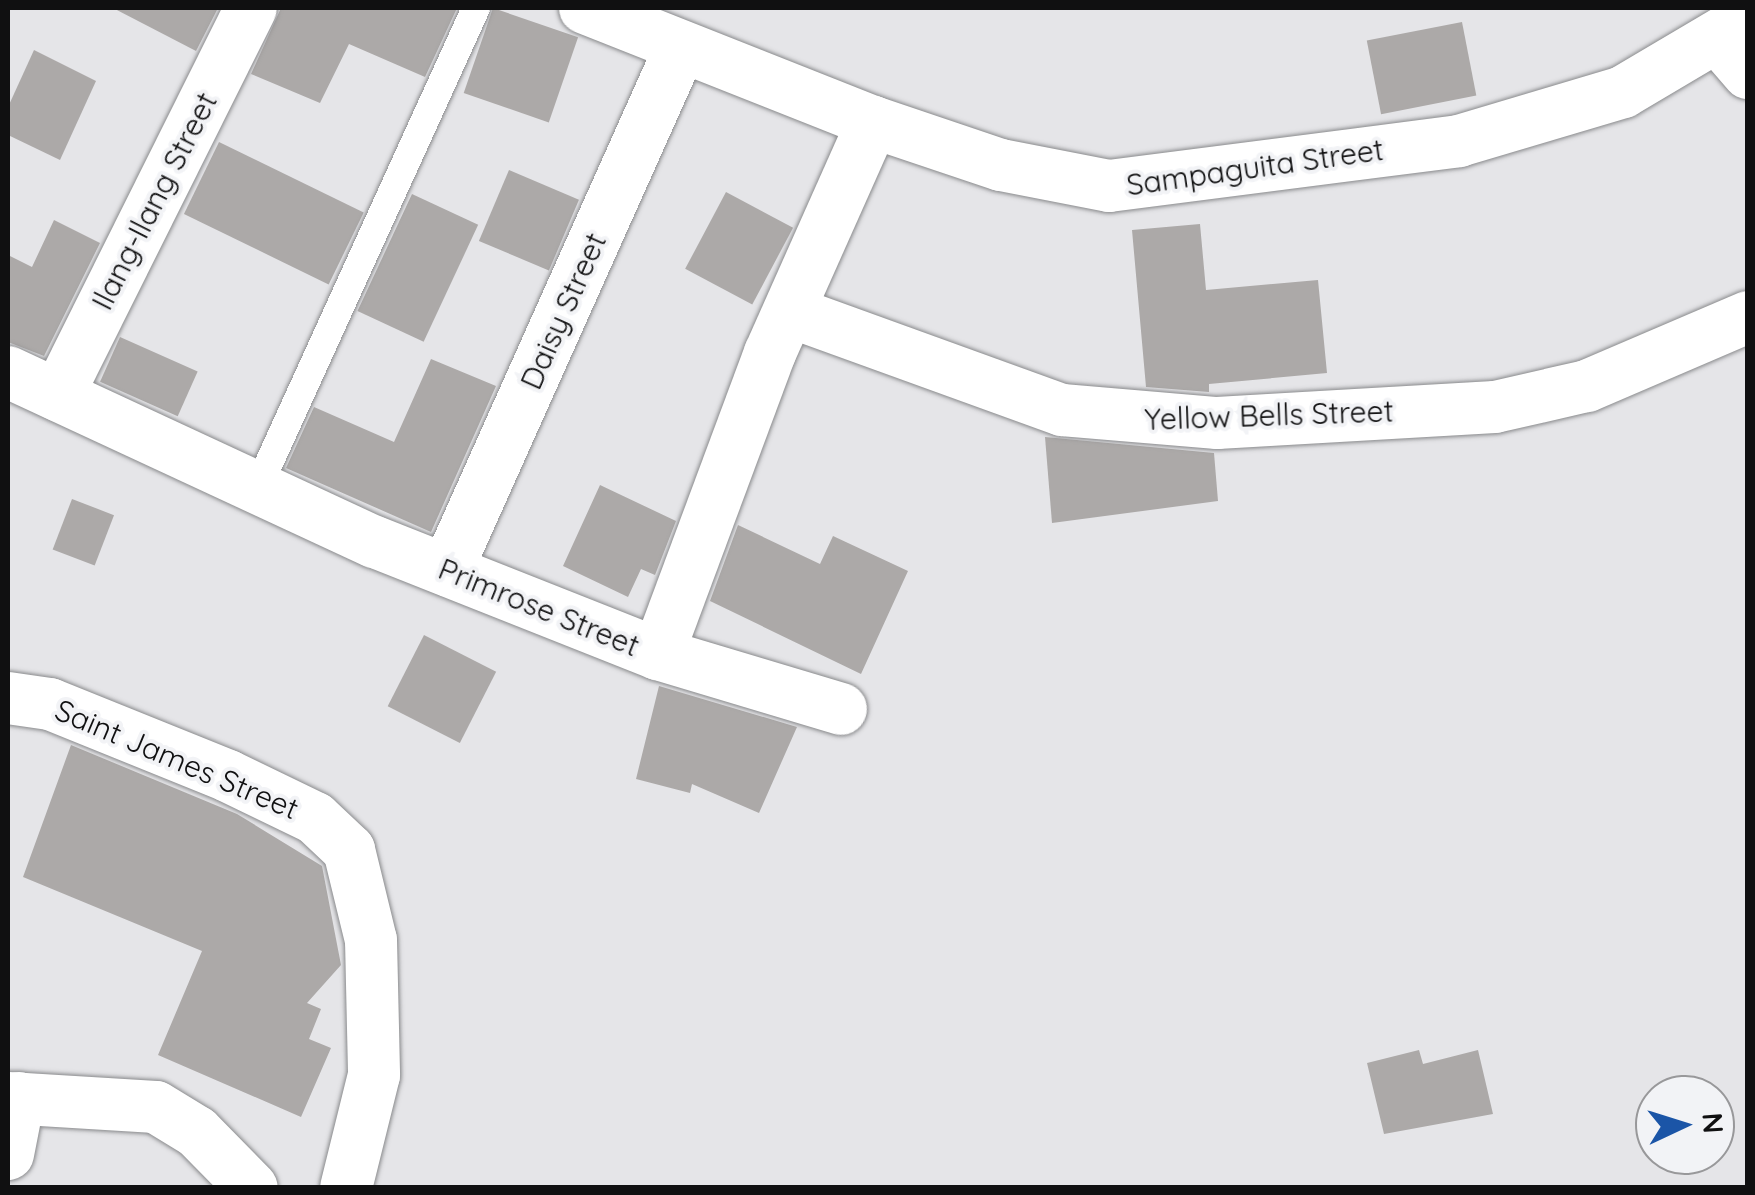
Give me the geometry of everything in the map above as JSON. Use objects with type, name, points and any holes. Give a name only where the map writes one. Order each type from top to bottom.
[{"type":"street","name":"Ilang-Ilang Street","points":[[58,396],[251,8]]},
{"type":"street","name":"Sampaguita Street","points":[[586,8],[678,52],[873,122],[1000,165],[1109,186],[1459,141],[1624,92],[1737,43]]},
{"type":"street","name":"Daisy Street","points":[[447,570],[678,52]]},
{"type":"street","name":"Primrose Street","points":[[8,372],[447,570],[658,654],[792,312],[873,122]]},
{"type":"street","name":"Yellow Bells Street","points":[[792,312],[1062,410],[1217,423],[1495,407],[1587,386],[1748,317]]},
{"type":"street","points":[[658,654],[841,710]]},
{"type":"street","name":"Saint James Street","points":[[8,698],[50,704],[228,776],[316,818],[349,850],[371,940],[374,1075],[346,1188]]},
{"type":"street","points":[[8,1154],[13,1098],[156,1107],[197,1132],[252,1188]]},
{"type":"lane","points":[[259,485],[476,8]]},
{"type":"building","points":[[113,8],[218,8],[196,51]]},
{"type":"building","points":[[281,8],[457,8],[425,77],[349,44],[320,103],[251,74]]},
{"type":"building","points":[[493,8],[578,37],[549,122],[464,93]]},
{"type":"building","points":[[1462,22],[1476,96],[1381,114],[1367,41]]},
{"type":"building","points":[[34,50],[96,81],[60,160],[8,135],[8,107]]},
{"type":"building","points":[[219,142],[364,213],[329,284],[184,214]]},
{"type":"building","points":[[509,170],[579,200],[549,271],[479,241]]},
{"type":"building","points":[[726,192],[793,228],[752,304],[685,269]]},
{"type":"building","points":[[412,194],[478,225],[424,342],[357,311]]},
{"type":"building","points":[[54,220],[100,243],[44,356],[8,342],[8,255],[32,267]]},
{"type":"building","points":[[1200,224],[1206,290],[1318,280],[1327,373],[1209,384],[1209,392],[1146,387],[1132,230]]},
{"type":"building","points":[[120,337],[198,372],[178,416],[100,382]]},
{"type":"building","points":[[431,359],[496,386],[431,532],[286,468],[314,407],[394,442]]},
{"type":"building","points":[[1045,437],[1214,453],[1218,501],[1052,523]]},
{"type":"building","points":[[600,485],[676,521],[655,575],[641,569],[628,597],[563,566]]},
{"type":"building","points":[[72,499],[114,515],[95,566],[53,549]]},
{"type":"building","points":[[738,525],[820,564],[833,536],[908,571],[861,674],[710,601]]},
{"type":"building","points":[[424,635],[496,672],[460,743],[388,706]]},
{"type":"building","points":[[659,686],[797,727],[759,813],[692,784],[690,793],[636,779]]},
{"type":"building","points":[[71,745],[237,814],[322,866],[341,965],[307,1003],[321,1009],[309,1039],[331,1048],[301,1117],[158,1055],[202,951],[23,877]]},
{"type":"building","points":[[1419,1050],[1423,1064],[1478,1050],[1493,1114],[1384,1134],[1367,1063]]}]
